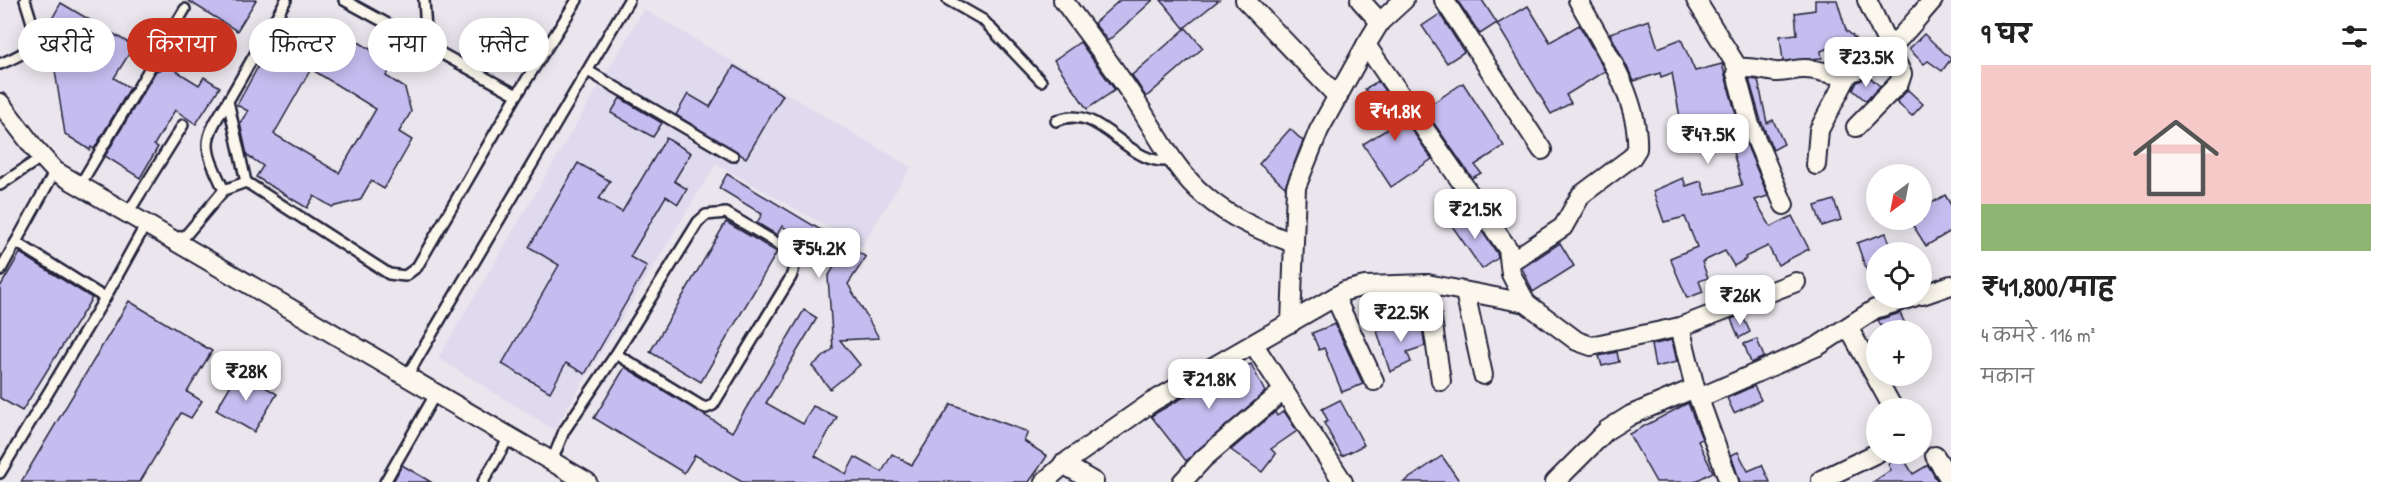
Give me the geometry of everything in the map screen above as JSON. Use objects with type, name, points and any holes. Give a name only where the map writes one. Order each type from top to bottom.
[{"type":"street","points":[[1063,0],[1135,99],[1174,160],[1202,194],[1221,209],[1263,232],[1293,243]]},
{"type":"street","points":[[1245,0],[1338,97]]},
{"type":"street","points":[[1359,0],[1380,21]]},
{"type":"street","points":[[1291,323],[1296,187],[1319,130],[1366,45],[1380,21],[1404,0]]},
{"type":"street","points":[[1444,0],[1542,150]]},
{"type":"street","points":[[1510,262],[1563,227],[1581,195],[1632,157],[1637,149],[1629,103],[1621,79],[1578,0]]},
{"type":"street","points":[[1696,0],[1738,68],[1736,73],[1750,125],[1784,205]]},
{"type":"street","points":[[1856,127],[1902,79],[1901,68],[1867,0]]},
{"type":"street","points":[[1738,68],[1754,67],[1776,72],[1802,69],[1832,74],[1849,73],[1862,68],[1891,46],[1933,0]]},
{"type":"street","points":[[1366,45],[1508,249],[1511,274],[1526,303],[1577,341],[1591,346],[1680,327],[1796,282]]},
{"type":"street","points":[[1816,165],[1819,130],[1849,73]]},
{"type":"street","points":[[0,103],[55,171],[587,482]]},
{"type":"street","points":[[1044,482],[1063,464],[1152,402],[1345,291],[1365,286],[1427,284],[1526,303]]},
{"type":"street","points":[[1427,284],[1442,381]]},
{"type":"street","points":[[1932,291],[1951,285]]},
{"type":"street","points":[[1465,292],[1483,375]]},
{"type":"street","points":[[1335,297],[1374,381]]},
{"type":"street","points":[[1555,482],[1607,430],[1631,415],[1697,393],[1818,346],[1878,308]]},
{"type":"street","points":[[1680,327],[1697,393],[1729,482]]},
{"type":"street","points":[[1848,327],[1887,398]]},
{"type":"street","points":[[1254,345],[1343,482]]},
{"type":"street","points":[[1182,482],[1204,458],[1283,391]]},
{"type":"street","points":[[1935,456],[1951,481]]},
{"type":"street","points":[[1822,482],[1821,480],[1866,458]]},
{"type":"street","points":[[1063,464],[1094,482]]},
{"type":"lane","points":[[0,64],[26,53],[34,43],[35,31],[25,0]]},
{"type":"lane","points":[[224,190],[208,156],[206,142],[211,127],[286,0]]},
{"type":"lane","points":[[344,0],[376,18]]},
{"type":"lane","points":[[424,0],[425,18]]},
{"type":"lane","points":[[228,101],[246,182],[389,274],[405,276],[417,267],[517,95],[576,0]]},
{"type":"lane","points":[[407,376],[629,0]]},
{"type":"lane","points":[[948,0],[983,20],[1041,81]]},
{"type":"lane","points":[[80,185],[185,9]]},
{"type":"lane","points":[[447,57],[517,95]]},
{"type":"lane","points":[[588,71],[732,156]]},
{"type":"lane","points":[[1056,121],[1079,116],[1110,132],[1132,151],[1149,160],[1161,162],[1174,160]]},
{"type":"lane","points":[[128,213],[183,125]]},
{"type":"lane","points":[[0,185],[42,157]]},
{"type":"lane","points":[[0,271],[55,171]]},
{"type":"lane","points":[[173,239],[186,235],[224,190],[246,182]]},
{"type":"lane","points":[[552,461],[564,431],[616,354],[698,222],[706,215],[726,213],[787,249],[794,259],[791,277],[713,405],[706,408],[701,406],[616,354]]},
{"type":"lane","points":[[1,470],[105,298],[146,224]]},
{"type":"lane","points":[[16,242],[105,298]]},
{"type":"lane","points":[[385,482],[436,393]]},
{"type":"lane","points":[[483,482],[510,436]]},
{"type":"shaded area","points":[[644,9],[911,167],[862,246],[716,164],[554,430],[438,358]]},
{"type":"building","points":[[187,0],[256,0],[237,31],[237,18],[216,18]]},
{"type":"building","points":[[1120,0],[1153,0],[1108,41],[1094,23]]},
{"type":"building","points":[[1161,0],[1219,0],[1184,28]]},
{"type":"building","points":[[1457,0],[1482,0],[1497,23],[1480,34]]},
{"type":"building","points":[[1815,0],[1837,0],[1846,30],[1855,38],[1821,51],[1822,58],[1783,61],[1780,36],[1797,34],[1795,13],[1815,10]]},
{"type":"building","points":[[61,3],[86,18],[53,18]]},
{"type":"building","points":[[1528,6],[1550,42],[1579,25],[1605,71],[1566,95],[1571,103],[1551,114],[1497,24]]},
{"type":"building","points":[[1440,14],[1464,52],[1447,63],[1422,26]]},
{"type":"building","points":[[1649,20],[1658,48],[1681,39],[1695,71],[1722,64],[1740,129],[1768,196],[1755,200],[1771,227],[1792,216],[1809,249],[1778,265],[1768,246],[1745,257],[1746,259],[1734,266],[1725,251],[1702,262],[1708,278],[1699,281],[1703,292],[1687,298],[1670,258],[1697,247],[1685,217],[1664,222],[1653,191],[1683,178],[1686,186],[1701,181],[1706,195],[1742,185],[1728,134],[1704,139],[1699,119],[1681,123],[1672,73],[1661,77],[1660,73],[1634,81],[1610,33]]},
{"type":"building","points":[[1186,28],[1203,48],[1146,97],[1132,75]]},
{"type":"building","points":[[1924,34],[1951,59],[1942,71],[1928,61],[1924,64],[1909,49]]},
{"type":"building","points":[[115,35],[127,42],[127,57],[114,78],[130,88],[94,149],[91,147],[90,150],[65,134],[55,72],[115,72]]},
{"type":"building","points":[[356,40],[368,48],[368,72],[389,72],[386,76],[405,88],[411,112],[399,132],[412,140],[384,189],[371,181],[360,200],[332,207],[314,196],[307,208],[256,177],[263,166],[247,155],[240,123],[248,111],[237,105],[255,72],[309,72],[274,134],[339,173],[376,109],[316,72],[356,72]]},
{"type":"building","points":[[1080,42],[1115,90],[1087,109],[1054,60]]},
{"type":"building","points":[[734,66],[783,95],[746,158],[676,115],[688,94],[710,107]]},
{"type":"building","points":[[155,72],[178,72],[199,85],[204,77],[220,87],[196,124],[175,110],[154,145],[158,147],[140,178],[105,156]]},
{"type":"building","points":[[1869,77],[1880,86],[1866,101],[1853,90],[1857,82]]},
{"type":"building","points":[[1749,79],[1758,80],[1767,123],[1773,120],[1784,144],[1773,150],[1761,121]]},
{"type":"building","points":[[1378,81],[1432,159],[1391,187],[1363,144],[1391,127],[1365,89]]},
{"type":"building","points":[[1463,83],[1504,146],[1475,165],[1481,173],[1472,178],[1424,109]]},
{"type":"building","points":[[1908,90],[1923,104],[1912,116],[1896,102]]},
{"type":"building","points":[[620,98],[662,123],[653,137],[611,113]]},
{"type":"building","points":[[1290,129],[1303,141],[1285,187],[1259,164]]},
{"type":"building","points":[[666,138],[691,153],[674,181],[687,189],[678,204],[666,196],[630,257],[647,266],[585,374],[566,363],[550,392],[502,364],[559,265],[529,247],[578,163],[610,181],[599,199],[622,212]]},
{"type":"building","points":[[727,174],[866,257],[848,284],[879,338],[840,340],[860,365],[830,389],[812,366],[833,349],[828,277],[838,260],[782,226],[777,235],[757,223],[762,214],[719,188]]},
{"type":"building","points":[[1945,195],[1951,205],[1951,231],[1932,242],[1923,242],[1916,230],[1932,230],[1932,203]]},
{"type":"building","points":[[1834,200],[1841,220],[1822,226],[1815,206]]},
{"type":"building","points":[[1468,211],[1497,253],[1498,258],[1482,269],[1450,223]]},
{"type":"building","points":[[726,222],[777,252],[701,382],[650,352]]},
{"type":"building","points":[[1886,233],[1889,242],[1866,242],[1866,269],[1857,243]]},
{"type":"building","points":[[1560,243],[1574,266],[1533,292],[1522,268]]},
{"type":"building","points":[[20,253],[92,298],[22,411],[0,398],[0,287]]},
{"type":"building","points":[[129,301],[212,351],[187,392],[202,401],[191,418],[181,413],[140,482],[21,482]]},
{"type":"building","points":[[804,310],[817,318],[766,403],[803,424],[813,406],[837,417],[815,456],[846,474],[855,457],[882,472],[892,454],[912,465],[951,404],[1028,432],[1024,441],[1047,456],[1029,482],[742,482],[695,455],[684,473],[594,418],[625,367],[732,432]]},
{"type":"building","points":[[1900,313],[1903,320],[1878,320]]},
{"type":"building","points":[[1742,315],[1750,332],[1739,338],[1731,319]]},
{"type":"building","points":[[1421,321],[1425,346],[1407,352],[1411,362],[1390,372],[1377,331]]},
{"type":"building","points":[[1335,324],[1363,384],[1342,392],[1324,348],[1319,350],[1312,333]]},
{"type":"building","points":[[1757,339],[1764,357],[1751,363],[1744,344]]},
{"type":"building","points":[[1672,340],[1677,362],[1655,367],[1651,345]]},
{"type":"building","points":[[1617,352],[1619,362],[1602,366],[1599,356]]},
{"type":"building","points":[[1251,364],[1265,392],[1186,461],[1151,416],[1215,379]]},
{"type":"building","points":[[239,371],[277,394],[254,432],[216,410]]},
{"type":"building","points":[[1754,386],[1761,400],[1734,413],[1727,398]]},
{"type":"building","points":[[1340,400],[1364,445],[1342,456],[1324,423],[1328,421],[1322,409]]},
{"type":"building","points":[[1688,403],[1702,439],[1698,441],[1713,472],[1694,482],[1656,482],[1629,434]]},
{"type":"building","points":[[1284,411],[1297,431],[1271,449],[1276,454],[1262,472],[1231,450],[1275,412],[1277,416]]},
{"type":"building","points":[[1738,452],[1748,471],[1762,465],[1770,482],[1740,482],[1731,455]]},
{"type":"building","points":[[1442,456],[1460,482],[1404,482]]},
{"type":"building","points":[[1888,464],[1907,464],[1913,474],[1928,465],[1938,482],[1873,482],[1891,470]]},
{"type":"building","points":[[402,465],[431,482],[393,482]]}]
